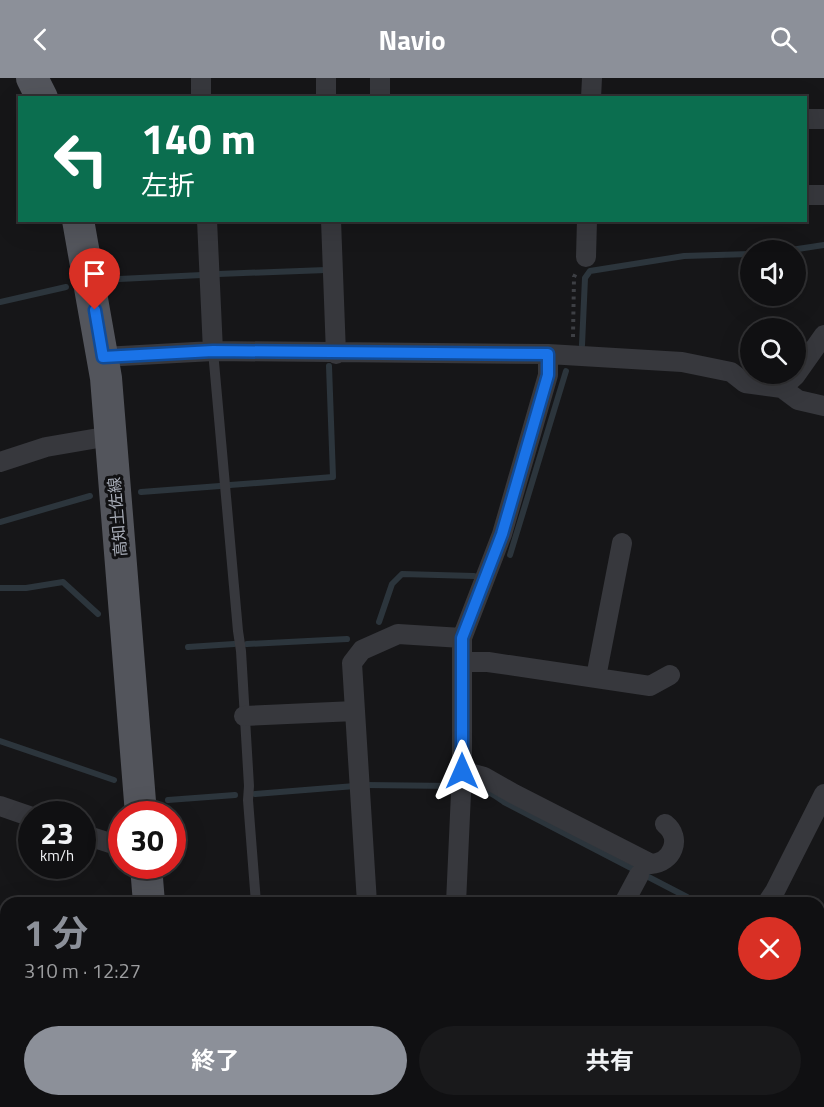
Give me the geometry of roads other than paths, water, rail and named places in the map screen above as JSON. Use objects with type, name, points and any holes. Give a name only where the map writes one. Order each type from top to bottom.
[{"type":"main road","points":[[32,78],[41,96]]},
{"type":"main road","name":"高知土佐線","points":[[78,222],[103,357],[140,801]]},
{"type":"main road","points":[[147,879],[149,897]]},
{"type":"street","points":[[201,78],[201,96]]},
{"type":"street","points":[[326,78],[326,96]]},
{"type":"street","points":[[380,78],[380,96]]},
{"type":"street","points":[[591,96],[592,78]]},
{"type":"street","points":[[807,119],[824,119]]},
{"type":"street","points":[[807,195],[824,195]]},
{"type":"street","points":[[207,222],[213,351]]},
{"type":"street","points":[[331,222],[336,354]]},
{"type":"street","points":[[586,257],[587,222]]},
{"type":"street","points":[[782,388],[795,376],[824,335]]},
{"type":"street","points":[[103,357],[213,351],[336,354],[548,354],[682,362],[731,372],[745,383],[782,388],[798,400],[824,406]]},
{"type":"street","points":[[456,897],[462,771],[462,638],[502,534],[548,375],[548,354]]},
{"type":"street","points":[[0,462],[46,447],[110,436]]},
{"type":"street","points":[[596,677],[622,543]]},
{"type":"street","points":[[367,897],[352,663],[362,650],[398,634],[462,638]]},
{"type":"street","points":[[462,662],[488,662],[650,686],[670,675]]},
{"type":"street","points":[[244,716],[355,711]]},
{"type":"street","points":[[462,771],[484,777],[651,864],[666,858],[673,849],[674,834],[665,824]]},
{"type":"street","points":[[771,897],[824,794]]},
{"type":"street","points":[[0,806],[18,812]]},
{"type":"street","points":[[627,897],[639,876]]},
{"type":"lane","points":[[213,351],[241,651],[256,897]]},
{"type":"waterway","points":[[806,248],[824,245]]},
{"type":"waterway","points":[[582,345],[585,278],[590,271],[684,256],[740,254]]},
{"type":"waterway","points":[[218,274],[326,270]]},
{"type":"waterway","points":[[119,279],[202,275]]},
{"type":"waterway","points":[[0,302],[66,287]]},
{"type":"waterway","points":[[230,485],[333,477],[329,366]]},
{"type":"waterway","points":[[510,555],[566,371]]},
{"type":"waterway","points":[[141,492],[220,486]]},
{"type":"waterway","points":[[0,522],[90,496]]},
{"type":"waterway","points":[[379,622],[392,584],[402,574],[474,576]]},
{"type":"waterway","points":[[0,588],[26,588],[63,582],[98,614]]},
{"type":"waterway","points":[[247,644],[347,639]]},
{"type":"waterway","points":[[188,647],[234,644]]},
{"type":"waterway","points":[[0,741],[114,780]]},
{"type":"waterway","points":[[366,785],[453,786]]},
{"type":"waterway","points":[[255,794],[355,786]]},
{"type":"waterway","points":[[473,789],[490,793],[687,897]]},
{"type":"waterway","points":[[168,800],[235,795]]}]
